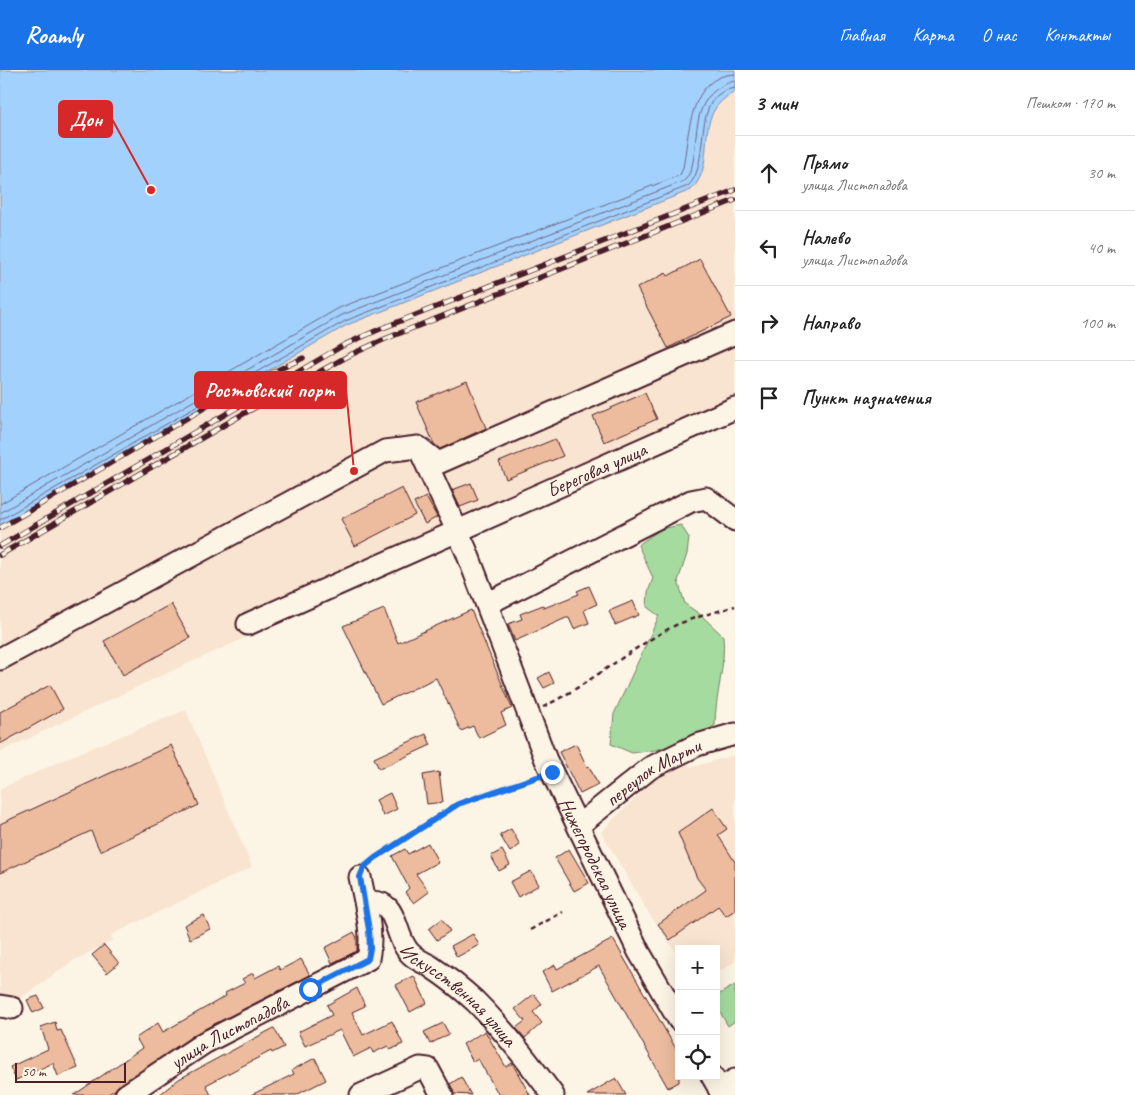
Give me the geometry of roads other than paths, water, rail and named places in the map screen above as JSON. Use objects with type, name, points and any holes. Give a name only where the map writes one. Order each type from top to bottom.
[{"type":"street","points":[[0,659],[385,451],[418,446],[438,462],[733,336],[735,333]]},
{"type":"street","name":"Береговая улица","points":[[248,624],[735,408]]},
{"type":"street","name":"Нижегородская улица","points":[[418,446],[458,531],[552,772],[639,952],[675,1013]]},
{"type":"street","points":[[487,604],[691,501],[706,498],[735,520]]},
{"type":"street","name":"переулок Марти","points":[[579,825],[650,768],[697,745],[735,734]]},
{"type":"street","name":"улица Листопадова","points":[[126,1095],[204,1043],[368,959],[370,948],[366,903],[360,877]]},
{"type":"street","name":"Искусственная улица","points":[[366,903],[376,901],[386,906],[393,917],[406,948],[414,957],[474,1000],[520,1051],[553,1095]]},
{"type":"street","points":[[361,1095],[420,1068],[428,1069],[442,1095]]},
{"type":"water","points":[[0,70],[735,70],[735,92],[721,101],[713,113],[709,125],[704,166],[699,179],[691,190],[347,325],[0,526]]},
{"type":"railway","points":[[0,546],[344,345],[380,329],[735,190]]},
{"type":"railway","points":[[0,555],[243,414],[350,355],[385,339],[735,200]]},
{"type":"railway","points":[[0,528],[233,391],[303,358]]},
{"type":"place","name":"Дон","points":[[151,190]]},
{"type":"place","name":"Ростовский порт","points":[[354,471]]}]
